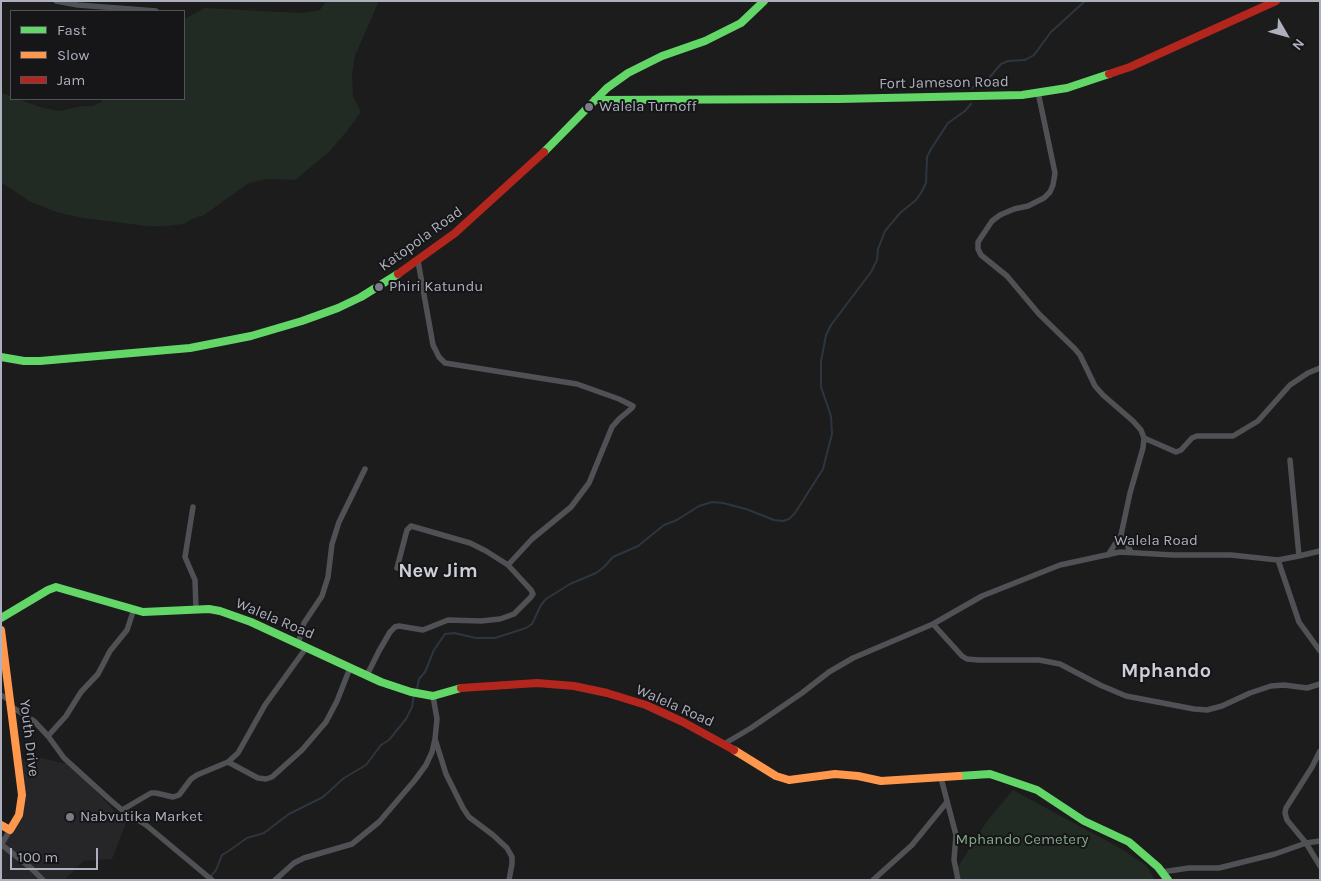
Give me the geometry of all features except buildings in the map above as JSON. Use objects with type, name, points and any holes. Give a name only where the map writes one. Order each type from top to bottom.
[{"type":"street","points":[[56,1],[78,5],[143,10]]},
{"type":"street","name":"Katopola Road","points":[[1,357],[24,361],[40,361],[190,348],[250,336],[329,312],[361,297],[418,261],[470,221],[544,152],[595,100],[628,73],[662,56],[705,41],[741,23],[764,1]]},
{"type":"street","name":"Fort Jameson Road","points":[[595,100],[838,99],[1022,95],[1068,88],[1130,67],[1276,1]]},
{"type":"street","points":[[1038,92],[1055,173],[1053,185],[1050,192],[1044,198],[1028,206],[1014,209],[992,220],[978,242],[978,250],[981,255],[1007,276],[1039,314],[1075,349],[1080,355],[1094,386],[1141,430],[1144,438],[1121,535],[1108,554]]},
{"type":"street","points":[[418,261],[433,345],[439,357],[445,363],[577,384],[633,406],[612,427],[589,484],[571,507],[532,539],[508,565]]},
{"type":"street","points":[[1144,438],[1176,452],[1197,436],[1233,436],[1258,420],[1290,386],[1308,373],[1320,368]]},
{"type":"street","points":[[1290,460],[1299,556]]},
{"type":"street","points":[[298,644],[304,623],[322,596],[328,577],[332,544],[339,522],[365,469]]},
{"type":"street","points":[[193,507],[185,557],[195,580],[196,610]]},
{"type":"street","points":[[367,675],[390,632],[399,626],[423,630],[448,620],[500,619],[514,614],[533,594],[508,565],[470,543],[411,526],[406,530],[397,568]]},
{"type":"street","points":[[1121,535],[1131,552]]},
{"type":"street","name":"Walela Road","points":[[1,618],[56,586],[152,613],[196,610],[220,611],[251,622],[350,668],[411,692],[433,696],[460,688],[510,684],[537,683],[574,686],[607,693],[646,705],[724,744],[802,694],[829,672],[853,658],[933,624],[982,596],[1060,565],[1108,554],[1131,552],[1173,555],[1231,555],[1278,560],[1320,550]]},
{"type":"street","points":[[1278,560],[1299,622],[1320,650]]},
{"type":"street","points":[[48,736],[66,716],[81,692],[98,674],[110,651],[127,630],[134,609]]},
{"type":"street","points":[[933,624],[967,659],[1039,660],[1060,664],[1126,696],[1194,709],[1207,710],[1222,706],[1271,686],[1284,685],[1307,688],[1320,684]]},
{"type":"street","name":"Youth Drive","points":[[1,630],[22,795],[18,815],[1,845]]},
{"type":"street","points":[[122,810],[151,793],[174,797],[179,795],[191,779],[228,762],[238,753],[265,705],[306,648]]},
{"type":"street","points":[[228,762],[258,778],[266,779],[272,777],[302,750],[326,722],[337,701],[350,668]]},
{"type":"street","points":[[1,694],[34,721],[64,758],[122,810],[146,825],[210,878]]},
{"type":"street","points":[[275,880],[294,863],[304,858],[352,844],[385,815],[426,765],[435,740],[437,719],[433,696]]},
{"type":"street","points":[[435,740],[446,774],[463,808],[469,817],[493,835],[512,857],[509,880]]},
{"type":"street","points":[[724,744],[776,776],[789,780],[835,774],[858,776],[881,782],[990,774],[1036,790],[1084,821],[1129,842],[1162,872],[1168,880]]},
{"type":"street","points":[[1320,751],[1286,808],[1285,813],[1286,820],[1306,843],[1320,866]]},
{"type":"street","points":[[941,778],[956,835],[954,860],[958,880]]},
{"type":"street","points":[[873,880],[912,846],[947,802]]},
{"type":"street","points":[[1,825],[10,830]]},
{"type":"street","points":[[1162,872],[1189,868],[1207,869],[1228,866],[1275,854],[1306,843],[1320,841]]},
{"type":"street","points":[[1,845],[31,868],[42,880]]},
{"type":"shaded area","name":"Nabvutika Market","points":[[37,757],[71,765],[126,823],[112,859],[83,861],[65,880],[1,880],[1,839],[24,811],[19,760]]},
{"type":"green space","points":[[326,1],[379,1],[355,56],[352,75],[353,96],[361,112],[329,152],[295,180],[267,179],[249,183],[204,215],[184,224],[165,226],[147,226],[83,218],[56,212],[29,201],[1,182],[1,93],[10,96],[10,100],[21,100],[43,108],[61,111],[81,106],[93,106],[103,100],[185,100],[185,18],[205,8],[302,13],[320,10]]},
{"type":"green space","name":"Mphando Cemetery","points":[[1013,790],[1120,848],[1147,866],[1155,880],[961,880],[956,870],[987,821]]},
{"type":"waterway","points":[[972,88],[989,78],[1001,64],[1008,61],[1025,60],[1034,55],[1051,32],[1085,1]]},
{"type":"waterway","points":[[417,689],[419,679],[425,672],[434,650],[445,634],[454,633],[476,638],[495,638],[526,628],[532,624],[546,599],[570,584],[596,573],[613,557],[638,546],[664,525],[677,520],[699,506],[712,502],[723,503],[746,509],[774,520],[783,521],[789,519],[795,513],[823,469],[832,434],[831,416],[821,387],[821,361],[826,335],[831,325],[871,272],[877,260],[878,249],[885,231],[921,193],[926,183],[927,157],[931,149],[948,123],[965,111],[971,104]]},
{"type":"waterway","points":[[211,876],[216,870],[222,855],[247,838],[264,833],[289,814],[323,797],[344,778],[366,765],[381,745],[389,740],[406,719],[412,707],[414,695]]},
{"type":"traffic: fast","points":[[544,152],[607,88],[628,73],[662,56],[705,41],[741,23],[764,1]]},
{"type":"traffic: fast","points":[[595,100],[838,99],[1022,95],[1067,88],[1109,74]]},
{"type":"traffic: fast","points":[[1,357],[24,361],[40,361],[190,348],[251,336],[338,308],[361,297],[398,274]]},
{"type":"traffic: fast","points":[[1,618],[56,587],[143,612],[209,609],[251,622],[381,682],[411,692],[433,696],[461,688]]},
{"type":"traffic: fast","points":[[959,776],[990,774],[1037,790],[1084,821],[1129,842],[1158,867],[1168,880]]},
{"type":"traffic: slow","points":[[1,630],[22,795],[19,815],[10,830],[1,825]]},
{"type":"traffic: slow","points":[[734,750],[776,776],[789,780],[835,774],[881,781],[959,776]]},
{"type":"traffic: jam","points":[[1109,74],[1130,67],[1276,1]]},
{"type":"traffic: jam","points":[[398,274],[455,233],[544,152]]},
{"type":"traffic: jam","points":[[461,688],[537,683],[574,686],[607,693],[646,705],[683,722],[734,750]]},
{"type":"place","name":"Walela Turnoff","points":[[589,107]]},
{"type":"place","name":"Phiri Katundu","points":[[379,287]]},
{"type":"place","name":"Nabvutika Market","points":[[70,817]]},
{"type":"district","name":"New Jim","points":[[438,571]]},
{"type":"district","name":"Mphando","points":[[1166,671]]}]
